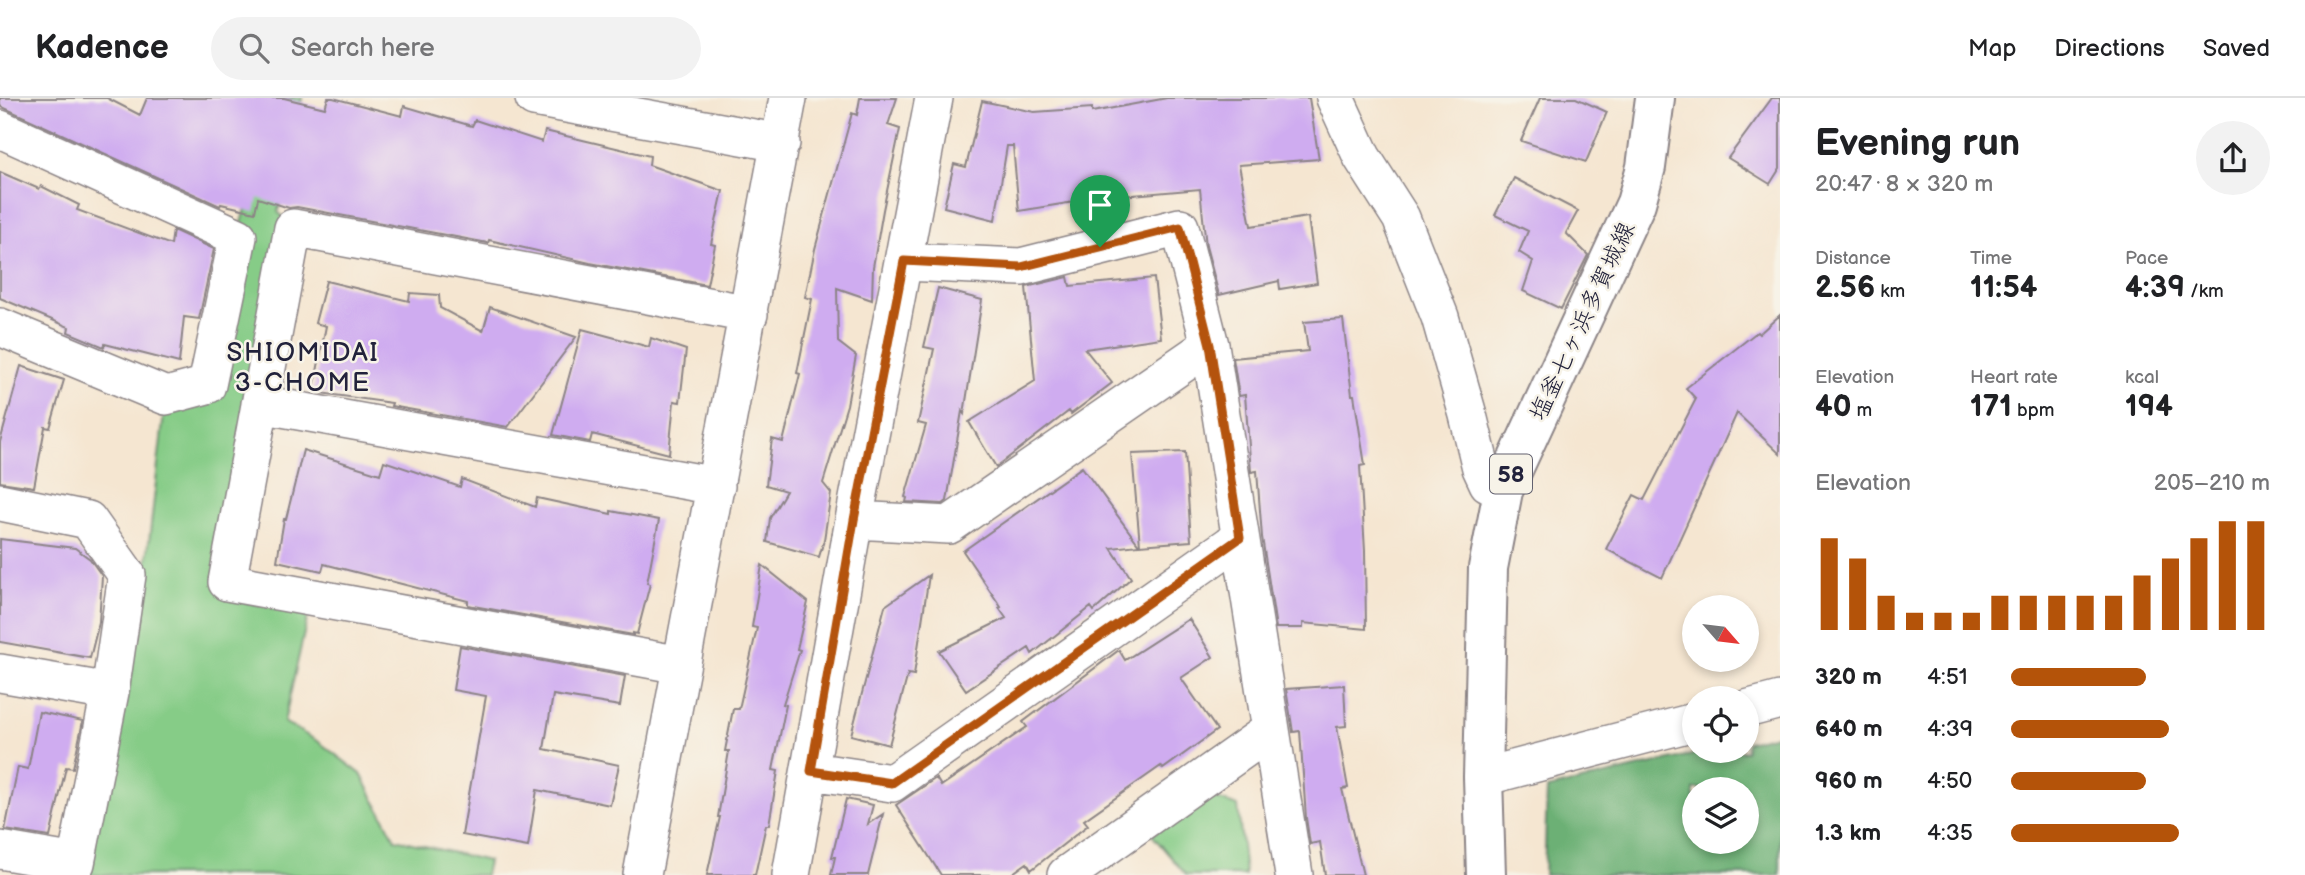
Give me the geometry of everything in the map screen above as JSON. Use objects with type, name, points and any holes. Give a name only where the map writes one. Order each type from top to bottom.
[{"type":"main road","name":"塩釜七ヶ浜多賀城線","points":[[1486,875],[1483,777],[1488,568],[1503,491],[1636,203],[1646,167],[1655,98]]},
{"type":"street","points":[[534,98],[781,143]]},
{"type":"street","points":[[642,875],[788,98]]},
{"type":"street","points":[[790,875],[934,98]]},
{"type":"street","points":[[1335,98],[1362,157],[1401,218],[1440,317],[1480,468],[1488,483],[1503,491]]},
{"type":"street","points":[[0,130],[238,237],[207,386],[166,396],[0,327]]},
{"type":"street","points":[[904,261],[1021,267],[1180,227],[1210,345],[1294,875]]},
{"type":"street","points":[[681,665],[227,582],[293,228],[749,314]]},
{"type":"street","points":[[854,520],[949,525],[1210,345]]},
{"type":"street","points":[[260,404],[716,486]]},
{"type":"street","points":[[0,502],[88,520],[127,575],[110,692],[76,863],[0,850]]},
{"type":"street","points":[[811,771],[892,783],[1240,538]]},
{"type":"street","points":[[0,673],[110,692]]},
{"type":"street","points":[[1759,706],[1780,700]]},
{"type":"street","points":[[1483,777],[1682,725]]},
{"type":"street","points":[[1066,875],[1271,730]]},
{"type":"green space","points":[[277,98],[302,98],[278,212],[293,228],[222,597],[308,615],[284,722],[319,742],[361,774],[395,839],[488,861],[485,875],[86,875],[147,559],[166,396],[207,385],[238,237]]},
{"type":"green space","points":[[1780,734],[1780,875],[1544,875],[1547,789],[1682,757],[1682,763],[1759,763],[1759,739]]},
{"type":"green space","points":[[1208,796],[1238,806],[1245,875],[1186,875],[1152,835]]},
{"type":"building","points":[[0,98],[107,98],[140,115],[147,98],[284,98],[325,108],[328,98],[333,98],[402,116],[404,106],[472,126],[475,120],[542,142],[545,131],[650,156],[649,165],[723,191],[711,244],[715,245],[707,285],[590,263],[489,240],[488,243],[297,207],[289,208],[258,198],[255,212],[221,204],[220,206],[0,106]]},
{"type":"building","points":[[860,98],[897,98],[888,125],[900,129],[873,267],[872,300],[837,288],[838,342],[856,356],[847,405],[823,483],[831,493],[819,557],[767,542],[770,518],[786,491],[766,485],[772,439],[783,442],[800,374],[797,373],[812,299],[805,297],[815,249],[852,113],[857,115]]},
{"type":"building","points":[[1167,98],[1309,98],[1319,159],[1239,165],[1251,226],[1308,217],[1317,283],[1280,289],[1279,281],[1219,295],[1206,246],[1200,189],[1098,198],[1019,211],[1013,146],[1007,146],[995,220],[944,207],[954,164],[966,167],[982,101],[1034,112],[1092,108],[1092,112]]},
{"type":"building","points":[[1540,98],[1576,98],[1607,112],[1586,162],[1521,141]]},
{"type":"building","points":[[1772,98],[1780,98],[1780,168],[1770,184],[1728,158]]},
{"type":"building","points":[[0,172],[39,189],[41,186],[79,205],[77,210],[171,245],[173,230],[214,249],[199,319],[184,317],[179,363],[105,344],[104,347],[68,332],[69,327],[0,298]]},
{"type":"building","points":[[1514,178],[1578,211],[1566,233],[1588,255],[1561,309],[1523,291],[1533,261],[1519,252],[1528,231],[1495,215]]},
{"type":"building","points":[[1068,277],[1070,286],[1154,278],[1161,338],[1085,349],[1112,383],[1071,414],[1069,411],[996,467],[969,422],[1035,381],[1026,287]]},
{"type":"building","points":[[326,281],[409,301],[410,293],[439,295],[440,308],[483,331],[490,307],[576,337],[508,427],[391,406],[392,403],[313,392],[326,326],[315,323]]},
{"type":"building","points":[[938,288],[982,300],[947,501],[943,504],[906,502],[905,497],[926,425],[918,423],[934,349],[924,347]]},
{"type":"building","points":[[1780,315],[1780,454],[1737,413],[1662,578],[1606,549],[1634,495],[1644,500],[1696,399],[1686,388],[1757,332],[1759,334]]},
{"type":"building","points":[[1343,319],[1352,395],[1365,465],[1360,466],[1366,629],[1303,623],[1303,628],[1276,628],[1262,537],[1257,471],[1251,472],[1245,395],[1239,396],[1233,358],[1308,351],[1304,322]]},
{"type":"building","points":[[582,329],[649,347],[651,338],[686,350],[680,402],[674,401],[669,454],[592,434],[590,442],[553,435]]},
{"type":"building","points":[[21,366],[64,380],[50,428],[45,427],[34,487],[0,482],[0,442]]},
{"type":"building","points":[[303,450],[380,474],[384,461],[460,487],[462,479],[535,507],[537,498],[611,514],[611,511],[659,520],[647,583],[650,584],[637,634],[468,605],[468,601],[324,564],[322,571],[277,561],[284,519]]},
{"type":"building","points":[[1185,452],[1191,541],[1140,545],[1132,454]]},
{"type":"building","points":[[1082,467],[1139,545],[1111,548],[1131,578],[1094,611],[1091,607],[1032,654],[1029,648],[966,690],[939,651],[1006,618],[963,551]]},
{"type":"building","points":[[0,539],[75,548],[90,559],[102,576],[99,622],[90,658],[0,642]]},
{"type":"building","points":[[762,565],[808,602],[797,649],[800,650],[783,704],[786,705],[773,770],[778,771],[769,825],[766,825],[755,875],[707,875],[720,817],[729,751],[725,751],[733,709],[739,709],[757,628],[752,627]]},
{"type":"building","points":[[929,575],[914,675],[908,674],[889,745],[851,735],[885,606]]},
{"type":"building","points":[[1189,619],[1213,657],[1181,678],[1217,730],[1084,820],[1088,825],[1031,870],[1027,863],[1010,875],[941,875],[896,805],[936,778],[941,786],[1027,727],[1023,722],[1119,650],[1125,660]]},
{"type":"building","points":[[460,646],[625,676],[620,706],[553,695],[544,749],[619,765],[610,805],[537,790],[528,847],[462,835],[486,696],[453,690]]},
{"type":"building","points":[[1344,685],[1346,726],[1337,727],[1348,788],[1342,789],[1363,875],[1325,875],[1320,842],[1310,844],[1300,731],[1293,732],[1286,689]]},
{"type":"building","points":[[39,712],[83,721],[73,768],[66,767],[50,837],[5,830],[18,767],[28,769]]},
{"type":"building","points":[[846,799],[873,805],[868,824],[883,814],[868,875],[831,875],[835,857],[832,857]]},
{"type":"district","name":"SHIOMIDAI 3-CHOME","points":[[303,367]]},
{"type":"route","points":[[1180,227],[1210,345],[1240,538],[892,783],[811,771],[854,520],[904,261],[1021,267],[1100,247],[1180,227]]}]
